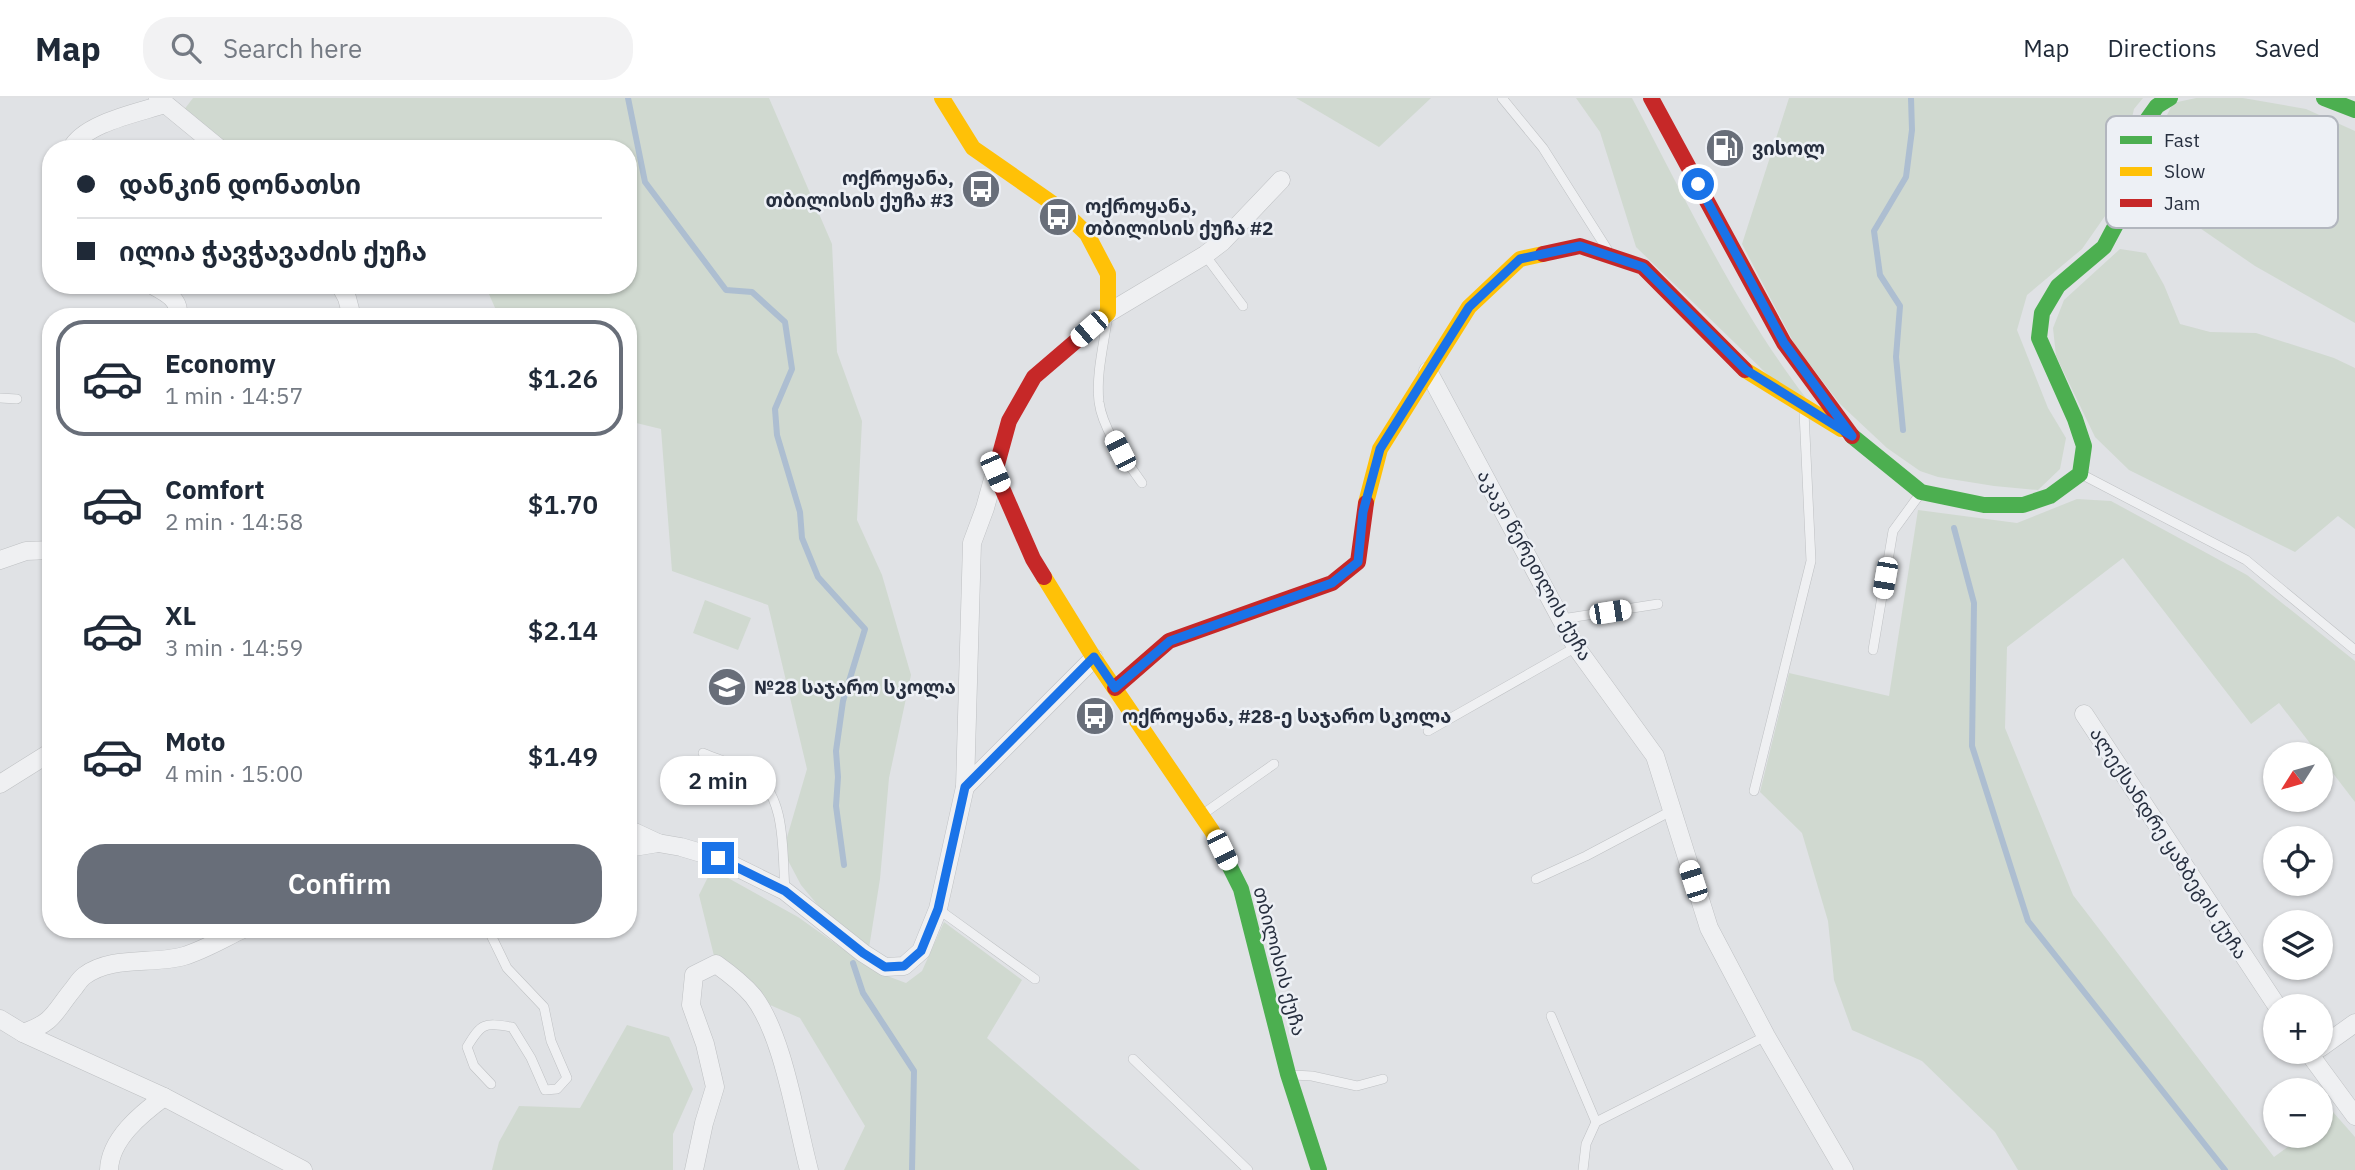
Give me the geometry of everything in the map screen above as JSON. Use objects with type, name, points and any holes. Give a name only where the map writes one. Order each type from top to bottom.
[{"type":"street","points":[[942,98],[973,148],[1062,210],[1087,234],[1108,274],[1108,313]]},
{"type":"street","points":[[1651,98],[1784,343],[1852,436]]},
{"type":"street","points":[[2150,116],[2158,106],[2170,98]]},
{"type":"street","points":[[2324,98],[2355,110]]},
{"type":"street","points":[[76,140],[90,130],[161,101],[209,140]]},
{"type":"street","points":[[637,833],[658,843],[718,858],[785,891],[863,953],[885,967],[904,966],[921,951],[938,909],[965,787],[972,543],[985,508],[1009,421],[1034,377],[1108,313],[1222,242],[1281,180]]},
{"type":"street","points":[[1115,688],[1170,641],[1332,583],[1358,562],[1363,512],[1380,449],[1469,307],[1520,259],[1580,246],[1643,267],[1746,370],[1852,436],[1921,492],[1984,505],[2023,505],[2050,496],[2080,474],[2084,446],[2039,338],[2042,313],[2058,285],[2104,247],[2114,228]]},
{"type":"street","points":[[167,294],[178,308]]},
{"type":"street","name":"აკაკი წერეთლის ქუჩა","points":[[1428,371],[1576,647],[1655,757],[1709,928],[1766,1036],[1844,1170]]},
{"type":"street","name":"თბილისის ქუჩა","points":[[995,472],[1033,559],[1094,657],[1202,815],[1241,889],[1288,1074],[1319,1170]]},
{"type":"street","points":[[0,560],[26,551],[42,550]]},
{"type":"street","points":[[965,787],[1094,657]]},
{"type":"street","name":"ალექსანდრე ყაზბეგის ქუჩა","points":[[2084,714],[2269,994]]},
{"type":"street","points":[[0,784],[42,757]]},
{"type":"street","points":[[637,846],[658,843]]},
{"type":"street","points":[[23,1033],[41,1027],[55,1016],[66,997],[84,976],[122,963],[183,956],[223,938]]},
{"type":"street","points":[[694,1170],[715,1087],[705,1044],[691,1005],[694,975],[716,964],[733,976],[754,998],[776,1040],[808,1170]]},
{"type":"street","points":[[0,1019],[23,1033],[164,1097],[303,1170]]},
{"type":"street","points":[[2333,1038],[2355,1023]]},
{"type":"street","points":[[2321,1064],[2355,1116]]},
{"type":"street","points":[[109,1170],[111,1155],[128,1129],[164,1097]]},
{"type":"lane","points":[[1502,98],[1543,148],[1611,256]]},
{"type":"lane","points":[[1205,255],[1243,306]]},
{"type":"lane","points":[[1108,313],[1099,374],[1099,404],[1120,451],[1142,483]]},
{"type":"lane","points":[[0,398],[17,399]]},
{"type":"lane","points":[[1754,791],[1811,561],[1804,407]]},
{"type":"lane","points":[[2080,474],[2246,560],[2355,650]]},
{"type":"lane","points":[[1873,650],[1893,531],[1921,492]]},
{"type":"lane","points":[[1562,620],[1658,604]]},
{"type":"lane","points":[[1428,731],[1576,647]]},
{"type":"lane","points":[[702,753],[752,773],[768,786],[777,805],[785,891]]},
{"type":"lane","points":[[1202,815],[1274,764]]},
{"type":"lane","points":[[1535,879],[1586,856],[1671,811]]},
{"type":"lane","points":[[938,909],[1035,979]]},
{"type":"lane","points":[[491,1084],[474,1066],[467,1048],[479,1028],[488,1024],[512,1027],[531,1058],[545,1090],[557,1089],[567,1078],[551,1041],[544,1007],[507,968],[492,938]]},
{"type":"lane","points":[[1551,1016],[1596,1122]]},
{"type":"lane","points":[[1583,1170],[1586,1144],[1596,1122],[1766,1036]]},
{"type":"lane","points":[[1133,1059],[1248,1170]]},
{"type":"lane","points":[[1288,1074],[1312,1076],[1357,1086],[1383,1079]]},
{"type":"shaded area","points":[[193,98],[769,98],[832,244],[837,352],[862,421],[857,520],[882,575],[911,675],[889,778],[880,879],[869,948],[826,915],[801,885],[783,851],[807,769],[768,605],[672,571],[661,429],[637,423],[637,308],[495,308],[489,294],[637,294],[637,140],[209,140],[180,115]]},
{"type":"shaded area","points":[[1296,98],[1431,98],[1379,147]]},
{"type":"shaded area","points":[[1576,98],[1632,98],[1692,213],[1757,328],[1806,398],[1770,377],[1636,247],[1600,132]]},
{"type":"shaded area","points":[[1789,98],[2143,98],[2134,109],[2132,116],[2106,116],[2106,215],[2082,249],[2027,295],[2017,330],[2048,408],[2066,438],[2060,469],[2038,490],[1938,477],[1920,471],[1887,448],[1840,404],[1795,345],[1742,244]]},
{"type":"shaded area","points":[[2196,98],[2243,98],[2306,109],[2322,116],[2166,116],[2173,103]]},
{"type":"shaded area","points":[[2338,123],[2355,131],[2355,323],[2255,266],[2200,228],[2338,228]]},
{"type":"shaded area","points":[[2120,249],[2146,253],[2164,285],[2180,324],[2210,332],[2256,333],[2334,358],[2355,368],[2355,529],[2338,516],[2295,552],[2129,470],[2095,437],[2056,356],[2053,328],[2064,300]]},
{"type":"shaded area","points":[[2077,499],[2111,501],[2247,575],[2355,661],[2355,802],[2333,773],[2333,742],[2309,742],[2279,703],[2251,724],[2123,558],[2007,647],[2005,728],[2073,895],[2263,1143],[2263,1148],[2267,1148],[2274,1157],[2286,1148],[2333,1148],[2333,1112],[2355,1137],[2355,1170],[2018,1170],[1995,1132],[1922,1061],[1852,1030],[1834,980],[1828,921],[1802,833],[1760,792],[1789,673],[1889,696],[1918,510],[2017,523]]},
{"type":"shaded area","points":[[705,600],[751,618],[738,650],[693,633]]},
{"type":"shaded area","points":[[712,869],[798,917],[874,971],[906,983],[922,971],[944,922],[1022,980],[987,1038],[1140,1170],[844,1170],[865,1126],[800,1018],[754,998],[716,964],[699,895]]},
{"type":"shaded area","points":[[627,1025],[669,1037],[693,1089],[673,1134],[673,1170],[492,1170],[499,1142],[519,1106],[580,1108]]},
{"type":"waterway","points":[[628,98],[636,140]]},
{"type":"waterway","points":[[1903,430],[1896,357],[1900,306],[1880,275],[1874,231],[1906,177],[1912,130],[1911,98]]},
{"type":"waterway","points":[[637,142],[645,182],[726,290],[752,292],[785,322],[792,369],[775,409],[777,435],[800,512],[802,538],[818,577],[865,629],[843,701],[836,751],[836,806],[844,865]]},
{"type":"waterway","points":[[1954,528],[1974,603],[1972,746],[2028,921],[2225,1170]]},
{"type":"waterway","points":[[853,963],[863,993],[914,1071],[912,1170]]},
{"type":"traffic: fast","points":[[2150,116],[2157,106],[2170,98]]},
{"type":"traffic: fast","points":[[2324,98],[2355,110]]},
{"type":"traffic: fast","points":[[1852,436],[1921,492],[1984,505],[2023,505],[2050,496],[2080,474],[2084,446],[2039,338],[2042,313],[2058,286],[2104,247],[2114,228]]},
{"type":"traffic: fast","points":[[1226,859],[1241,889],[1288,1074],[1319,1170]]},
{"type":"traffic: slow","points":[[942,98],[973,148],[1062,210],[1087,234],[1108,274],[1108,313],[1097,323]]},
{"type":"traffic: slow","points":[[1366,503],[1380,449],[1469,307],[1520,259],[1543,254]]},
{"type":"traffic: slow","points":[[1745,370],[1841,429]]},
{"type":"traffic: slow","points":[[1044,577],[1094,658],[1212,831],[1226,859]]},
{"type":"traffic: jam","points":[[1651,98],[1784,343],[1852,436]]},
{"type":"traffic: jam","points":[[1543,254],[1580,246],[1643,267],[1745,370]]},
{"type":"traffic: jam","points":[[1044,577],[1033,559],[995,472],[1009,421],[1034,377],[1097,323]]},
{"type":"traffic: jam","points":[[1115,688],[1169,641],[1332,583],[1358,562],[1366,503]]},
{"type":"place","name":"ვისოლ","points":[[1725,148]]},
{"type":"place","name":"ოქროყანა, თბილისის ქუჩა #3","points":[[981,189]]},
{"type":"place","name":"ოქროყანა, თბილისის ქუჩა #2","points":[[1058,217]]},
{"type":"place","name":"№28 საჯარო სკოლა","points":[[727,687]]},
{"type":"place","name":"ოქროყანა, #28-ე საჯარო სკოლა","points":[[1095,716]]},
{"type":"route","points":[[718,858],[785,891],[863,953],[885,967],[904,966],[921,951],[938,909],[965,787],[1094,657],[1115,688],[1170,641],[1332,583],[1358,562],[1363,512],[1380,449],[1469,307],[1520,259],[1580,246],[1643,267],[1746,370],[1852,436],[1784,343],[1698,184]]}]
